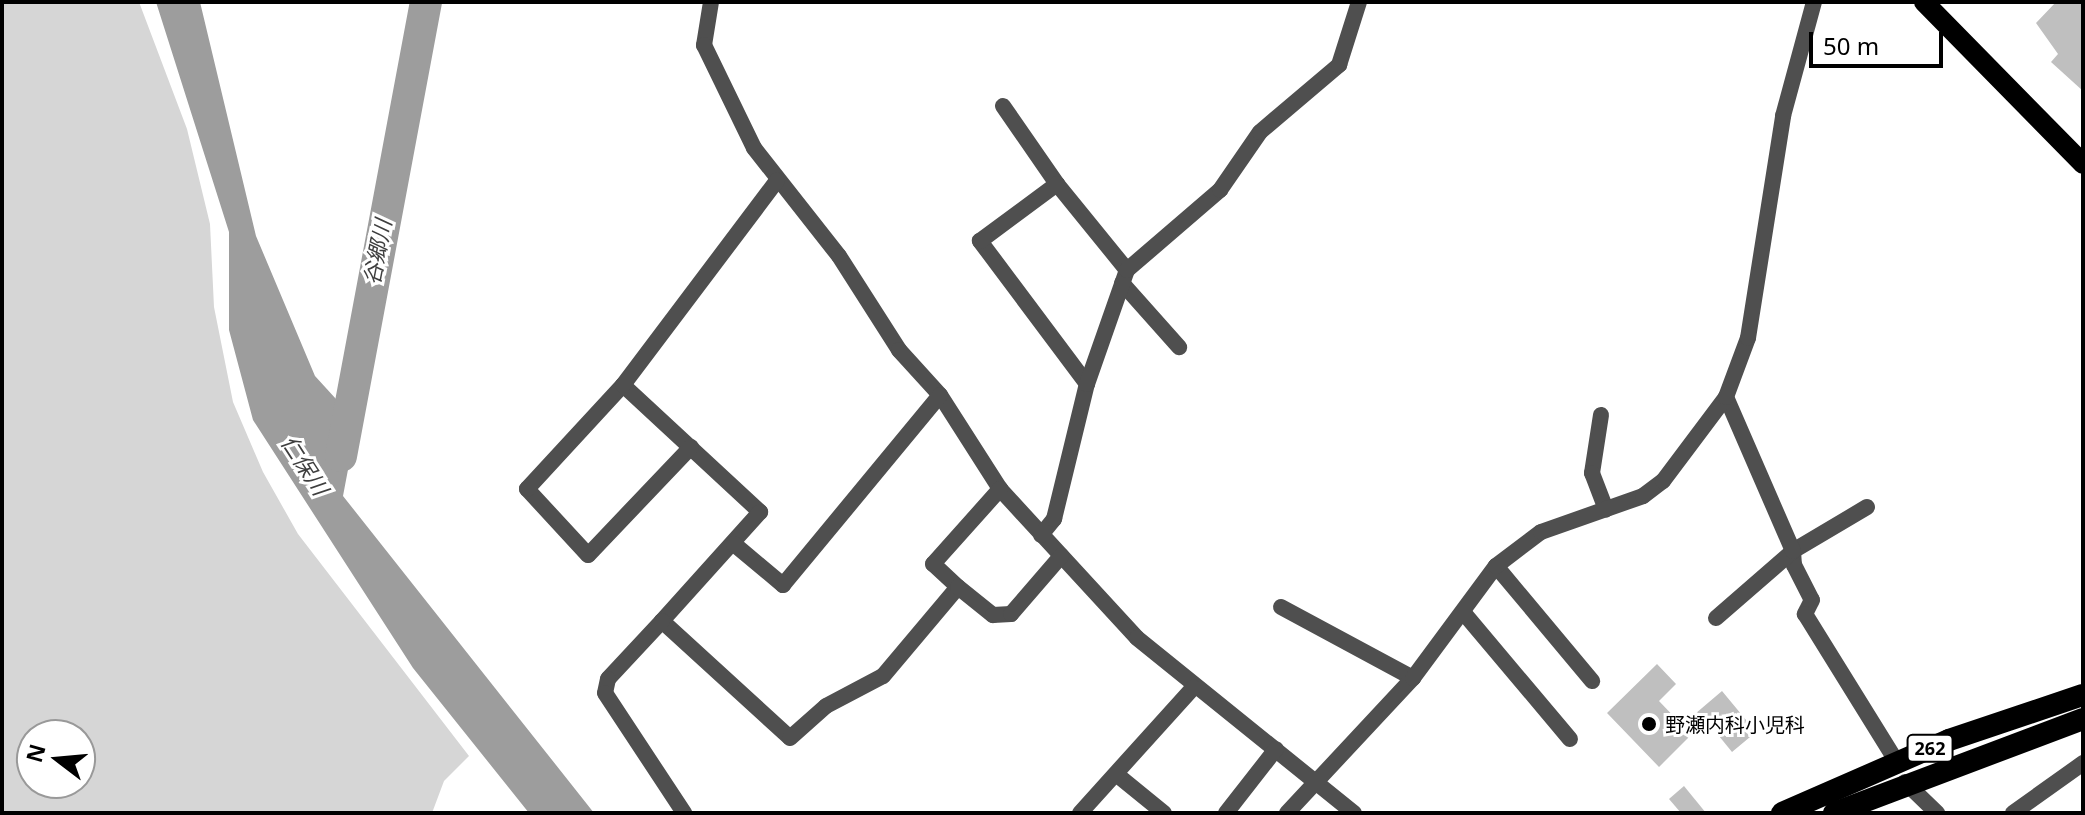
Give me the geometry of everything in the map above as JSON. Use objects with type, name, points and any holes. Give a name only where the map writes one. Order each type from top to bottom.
[{"type":"highway","name":"262","points":[[1782,813],[1900,771],[2083,695]]},
{"type":"highway","name":"262","points":[[1834,813],[1900,771],[2083,719]]},
{"type":"main road","points":[[1924,2],[2083,164]]},
{"type":"street","points":[[711,2],[704,45],[713,73],[777,181],[839,256],[899,350],[940,395],[1000,489],[1061,556],[1193,688],[1318,778],[1354,813]]},
{"type":"street","points":[[1041,535],[1054,519],[1087,384],[1124,277],[1201,208],[1260,132],[1339,65],[1359,2]]},
{"type":"street","points":[[1287,813],[1413,678],[1496,566],[1541,532],[1606,509],[1663,481],[1726,397],[1748,338],[1783,116],[1814,2]]},
{"type":"street","points":[[1003,106],[1124,277],[1179,347]]},
{"type":"street","points":[[691,447],[588,555],[527,489],[623,385],[777,181]]},
{"type":"street","points":[[1057,184],[980,241],[1087,384]]},
{"type":"street","points":[[623,385],[760,512],[608,679],[605,693],[684,813]]},
{"type":"street","points":[[734,544],[783,585],[940,395]]},
{"type":"street","points":[[1726,397],[1755,476],[1793,551],[1812,600],[1805,614],[1900,771],[1937,813]]},
{"type":"street","points":[[1601,415],[1592,473],[1606,509]]},
{"type":"street","points":[[1000,489],[933,564],[993,615],[1011,614],[1061,556]]},
{"type":"street","points":[[1716,618],[1793,551],[1867,507]]},
{"type":"street","points":[[1496,566],[1592,681]]},
{"type":"street","points":[[662,621],[790,738],[826,706],[883,676],[958,587]]},
{"type":"street","points":[[1281,607],[1413,678]]},
{"type":"street","points":[[1463,612],[1570,739]]},
{"type":"street","points":[[1080,813],[1193,688]]},
{"type":"street","points":[[1226,813],[1276,749]]},
{"type":"street","points":[[2013,813],[2083,763]]},
{"type":"street","points":[[1116,774],[1164,813]]},
{"type":"shaded area","points":[[2,2],[139,2],[187,129],[210,224],[214,307],[233,402],[263,472],[298,534],[469,756],[444,781],[432,813],[2,813]]},
{"type":"water","name":"仁保川","points":[[156,2],[200,2],[256,236],[315,376],[357,422],[343,496],[594,813],[529,813],[413,668],[253,420],[229,330],[229,232]]},
{"type":"building","points":[[2056,2],[2083,2],[2083,91],[2051,62],[2058,54],[2036,23]]},
{"type":"building","name":"野瀬内科小児科","points":[[1657,664],[1676,684],[1659,701],[1682,725],[1722,691],[1756,732],[1732,752],[1706,720],[1659,767],[1607,713]]},
{"type":"building","points":[[1684,786],[1706,813],[1681,813],[1669,799]]},
{"type":"waterway","name":"谷郷川","points":[[341,456],[426,2]]},
{"type":"place","name":"野瀬内科小児科","points":[[1649,724]]}]
